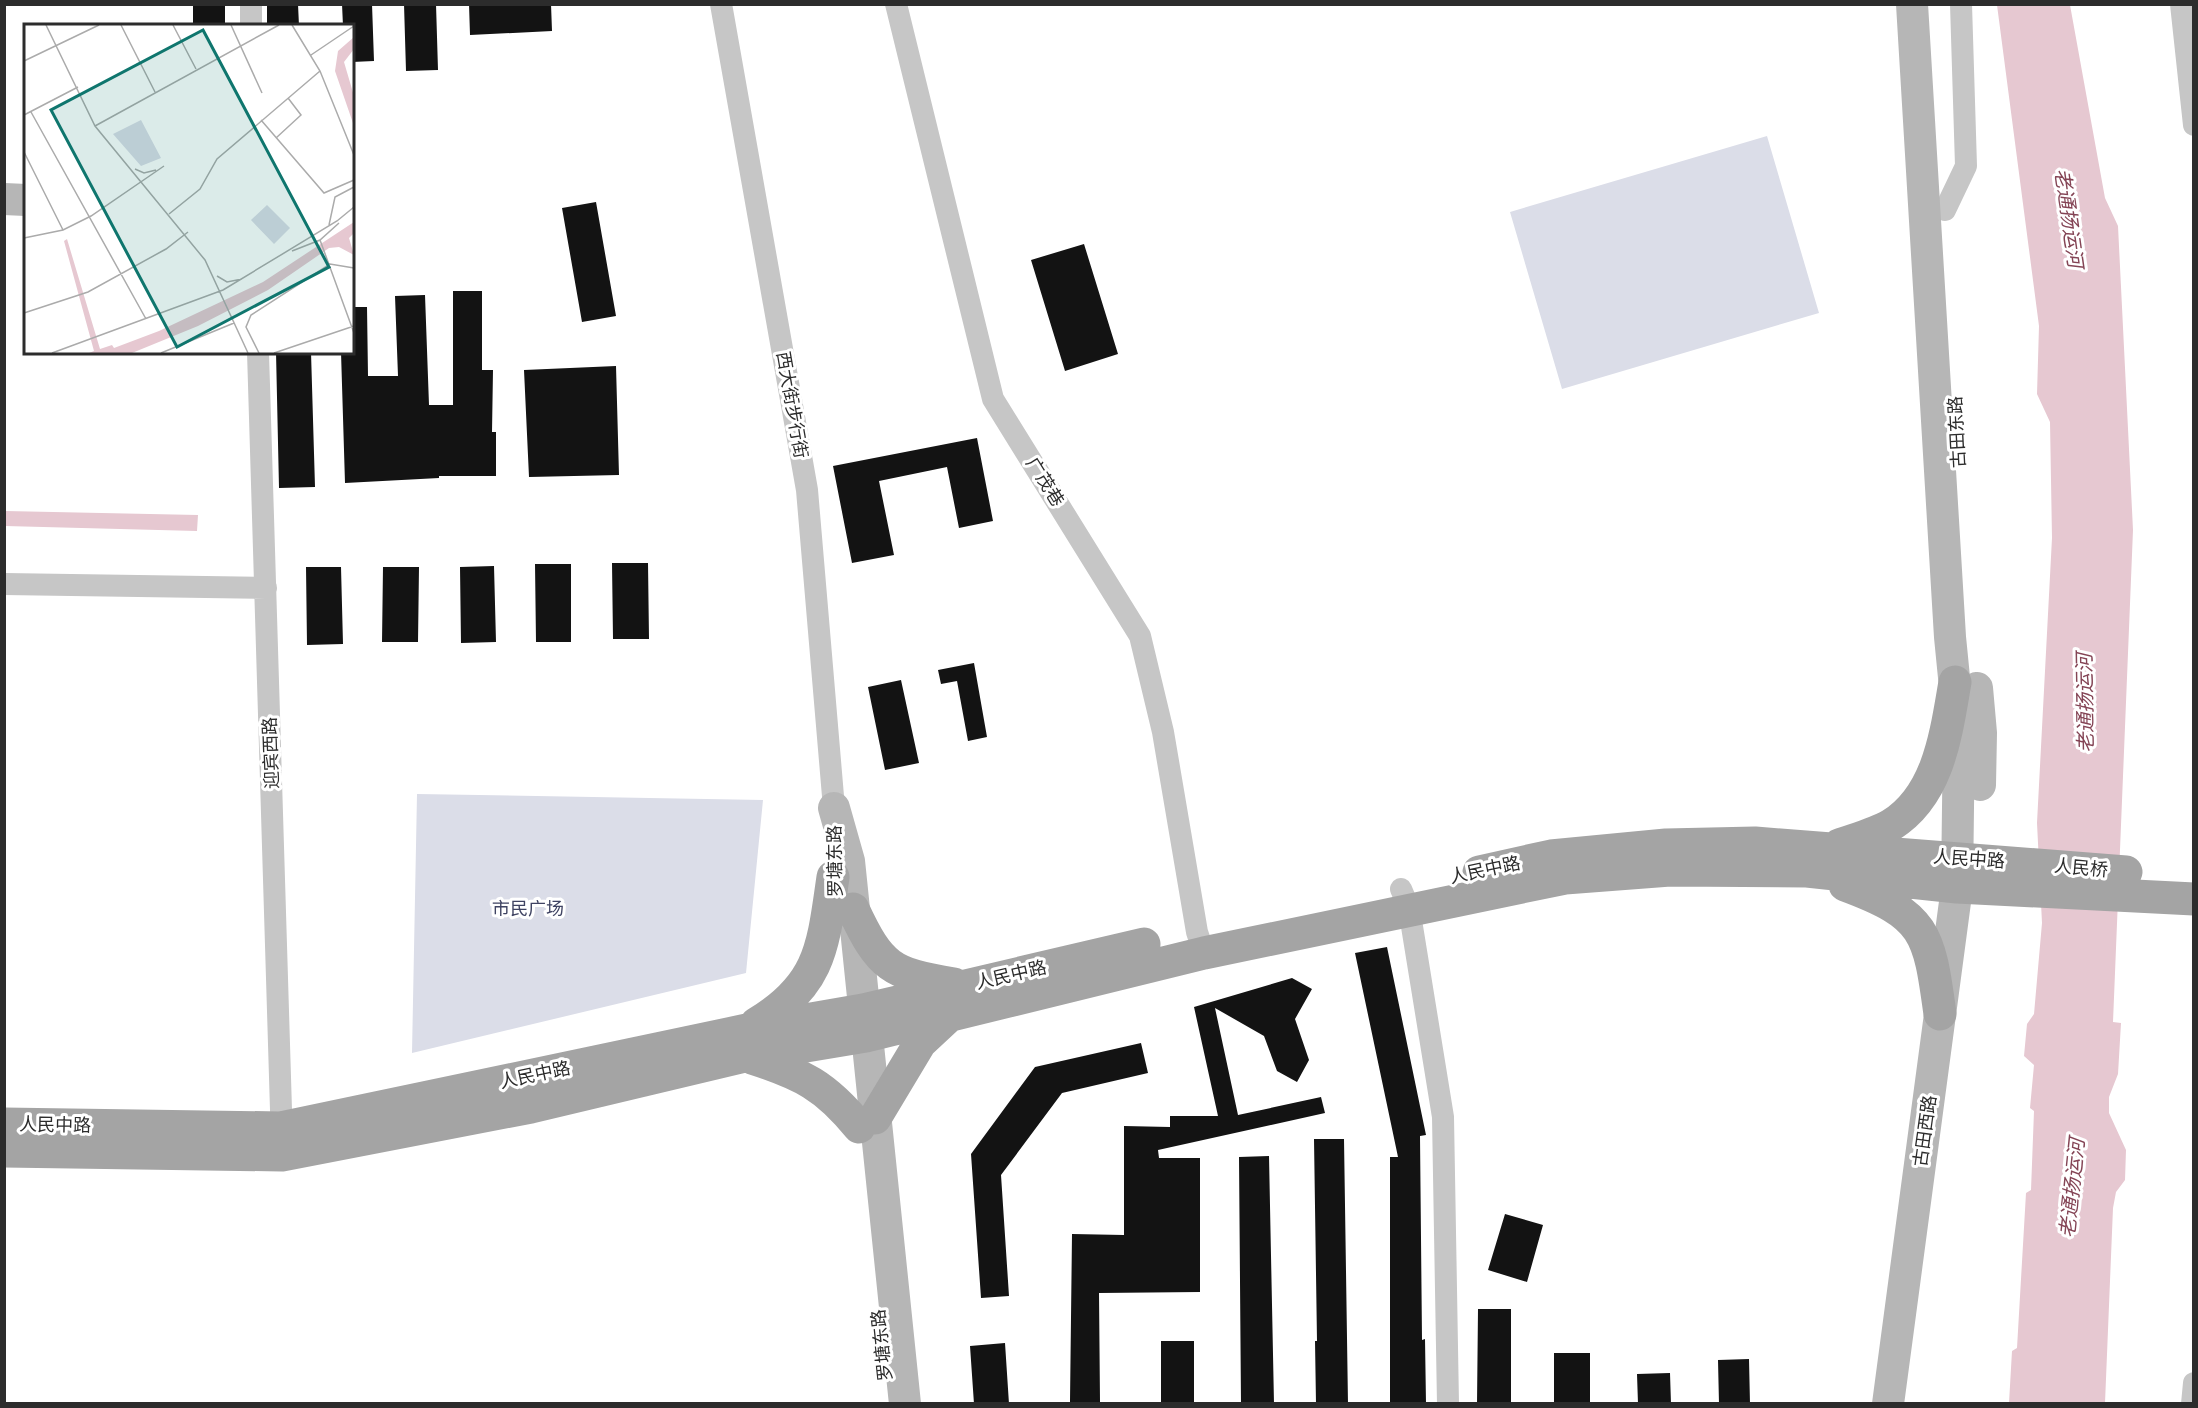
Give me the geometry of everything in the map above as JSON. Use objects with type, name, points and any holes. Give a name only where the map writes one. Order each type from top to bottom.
[{"type":"main road","points":[[1831,849],[1891,825],[1920,799],[1944,749],[1955,682]]},
{"type":"main road","name":"人民中路","points":[[856,1024],[965,986],[1200,942],[1405,898],[1551,856],[1666,845],[1755,843],[1831,849],[1968,873]]},
{"type":"main road","name":"人民中路","points":[[1405,898],[1565,878],[1670,870],[1968,873],[2018,876]]},
{"type":"main road","points":[[1807,871],[1877,897],[1906,914],[1927,940],[1940,1014]]},
{"type":"main road","name":"人民桥","points":[[2018,876],[2142,884]]},
{"type":"main road","points":[[833,877],[824,940],[809,980],[746,1043],[795,1072],[867,1122],[920,1043],[950,1015]]},
{"type":"main road","points":[[2142,884],[2193,877]]},
{"type":"main road","points":[[2142,884],[2193,899]]},
{"type":"main road","points":[[853,909],[866,937],[883,961],[915,978],[965,986]]},
{"type":"main road","name":"人民中路","points":[[4,1151],[281,1141],[531,1107],[746,1043],[856,1024],[950,1015],[1200,942]]},
{"type":"main road","name":"人民中路","points":[[4,1124],[281,1141]]},
{"type":"street","points":[[251,4],[251,24]]},
{"type":"street","name":"西大街步行街","points":[[721,4],[807,490],[834,808]]},
{"type":"street","name":"广茂巷","points":[[896,4],[993,399],[1140,636],[1163,732],[1200,942]]},
{"type":"street","name":"古田东路","points":[[1912,4],[1968,873]]},
{"type":"street","name":"古田东路","points":[[1934,4],[1964,551],[1981,733],[1968,873]]},
{"type":"street","points":[[1945,210],[1966,166],[1961,4]]},
{"type":"street","points":[[2181,4],[2193,125]]},
{"type":"street","points":[[4,199],[24,200]]},
{"type":"street","name":"迎宾西路","points":[[258,354],[281,1141]]},
{"type":"street","points":[[4,584],[266,588]]},
{"type":"street","name":"罗塘东路","points":[[834,808],[833,877],[856,1024],[904,1404]]},
{"type":"street","name":"罗塘东路","points":[[834,808],[849,861],[853,909],[856,1024]]},
{"type":"street","name":"古田西路","points":[[1888,1404],[1940,1014],[1968,873]]},
{"type":"street","name":"古田西路","points":[[1910,1404],[1968,873]]},
{"type":"street","points":[[1405,898],[1443,1117],[1448,1404]]},
{"type":"street","name":"罗塘东路","points":[[867,1122],[889,1404]]},
{"type":"street","points":[[2192,1404],[2193,1383]]},
{"type":"green space","points":[[1767,136],[1819,313],[1562,389],[1510,212]]},
{"type":"green space","name":"市民广场","points":[[417,794],[763,800],[746,973],[412,1053]]},
{"type":"water","name":"老通扬运河","points":[[1997,5],[2070,5],[2105,198],[2118,226],[2133,530],[2113,1022],[2121,1023],[2118,1074],[2109,1097],[2109,1113],[2126,1150],[2125,1180],[2116,1192],[2113,1208],[2105,1403],[2009,1403],[2012,1351],[2017,1348],[2026,1193],[2031,1190],[2034,1111],[2030,1108],[2034,1065],[2024,1056],[2027,1024],[2034,1014],[2042,923],[2037,823],[2052,538],[2050,422],[2037,394],[2039,326]]},
{"type":"water","points":[[5,511],[198,515],[197,531],[5,526]]},
{"type":"building","points":[[193,4],[225,4],[225,24],[193,24]]},
{"type":"building","points":[[267,4],[298,4],[299,24],[267,24]]},
{"type":"building","points":[[342,4],[372,4],[374,61],[354,62],[354,24],[343,24]]},
{"type":"building","points":[[404,4],[436,4],[438,70],[406,71]]},
{"type":"building","points":[[469,4],[551,4],[552,31],[470,35]]},
{"type":"building","points":[[596,202],[616,316],[582,322],[562,208]]},
{"type":"building","points":[[1084,244],[1118,354],[1065,371],[1031,260]]},
{"type":"building","points":[[453,291],[482,291],[482,370],[493,370],[492,432],[496,432],[496,476],[439,476],[439,478],[345,483],[341,354],[354,354],[354,307],[367,307],[368,376],[398,376],[395,296],[425,295],[429,405],[453,405]]},
{"type":"building","points":[[276,354],[311,354],[315,487],[279,488]]},
{"type":"building","points":[[616,366],[619,475],[529,477],[524,370]]},
{"type":"building","points":[[977,438],[993,521],[959,528],[947,467],[879,481],[894,555],[852,563],[833,466]]},
{"type":"building","points":[[612,563],[648,563],[649,639],[613,639]]},
{"type":"building","points":[[535,564],[571,564],[571,642],[536,642]]},
{"type":"building","points":[[494,566],[496,642],[461,643],[460,567]]},
{"type":"building","points":[[306,567],[341,567],[343,644],[307,645]]},
{"type":"building","points":[[383,567],[419,567],[418,642],[382,642]]},
{"type":"building","points":[[974,663],[987,737],[968,741],[957,681],[941,684],[938,670]]},
{"type":"building","points":[[901,680],[919,763],[885,770],[868,687]]},
{"type":"building","points":[[1387,947],[1426,1135],[1420,1136],[1422,1340],[1425,1339],[1426,1404],[1390,1404],[1390,1157],[1398,1157],[1355,953]]},
{"type":"building","points":[[1292,978],[1312,989],[1295,1019],[1309,1060],[1297,1082],[1277,1071],[1264,1036],[1215,1008],[1238,1115],[1321,1097],[1325,1113],[1158,1150],[1159,1158],[1200,1158],[1200,1292],[1099,1293],[1100,1402],[1070,1402],[1072,1234],[1124,1235],[1124,1126],[1170,1127],[1170,1116],[1218,1116],[1194,1007]]},
{"type":"building","points":[[1141,1043],[1148,1073],[1062,1093],[1001,1175],[1009,1296],[981,1298],[971,1154],[1035,1067]]},
{"type":"building","points":[[1314,1139],[1344,1139],[1348,1404],[1316,1404]]},
{"type":"building","points":[[1269,1156],[1274,1404],[1241,1404],[1239,1157]]},
{"type":"building","points":[[1505,1214],[1543,1225],[1527,1282],[1488,1270]]},
{"type":"building","points":[[1478,1309],[1511,1309],[1511,1404],[1477,1404]]},
{"type":"building","points":[[1161,1341],[1194,1341],[1194,1404],[1161,1404]]},
{"type":"building","points":[[1005,1343],[1009,1404],[974,1404],[970,1346]]},
{"type":"building","points":[[1554,1353],[1590,1353],[1590,1404],[1554,1404]]},
{"type":"building","points":[[1749,1359],[1750,1404],[1719,1404],[1718,1360]]},
{"type":"building","points":[[1670,1373],[1671,1404],[1638,1404],[1637,1374]]}]
